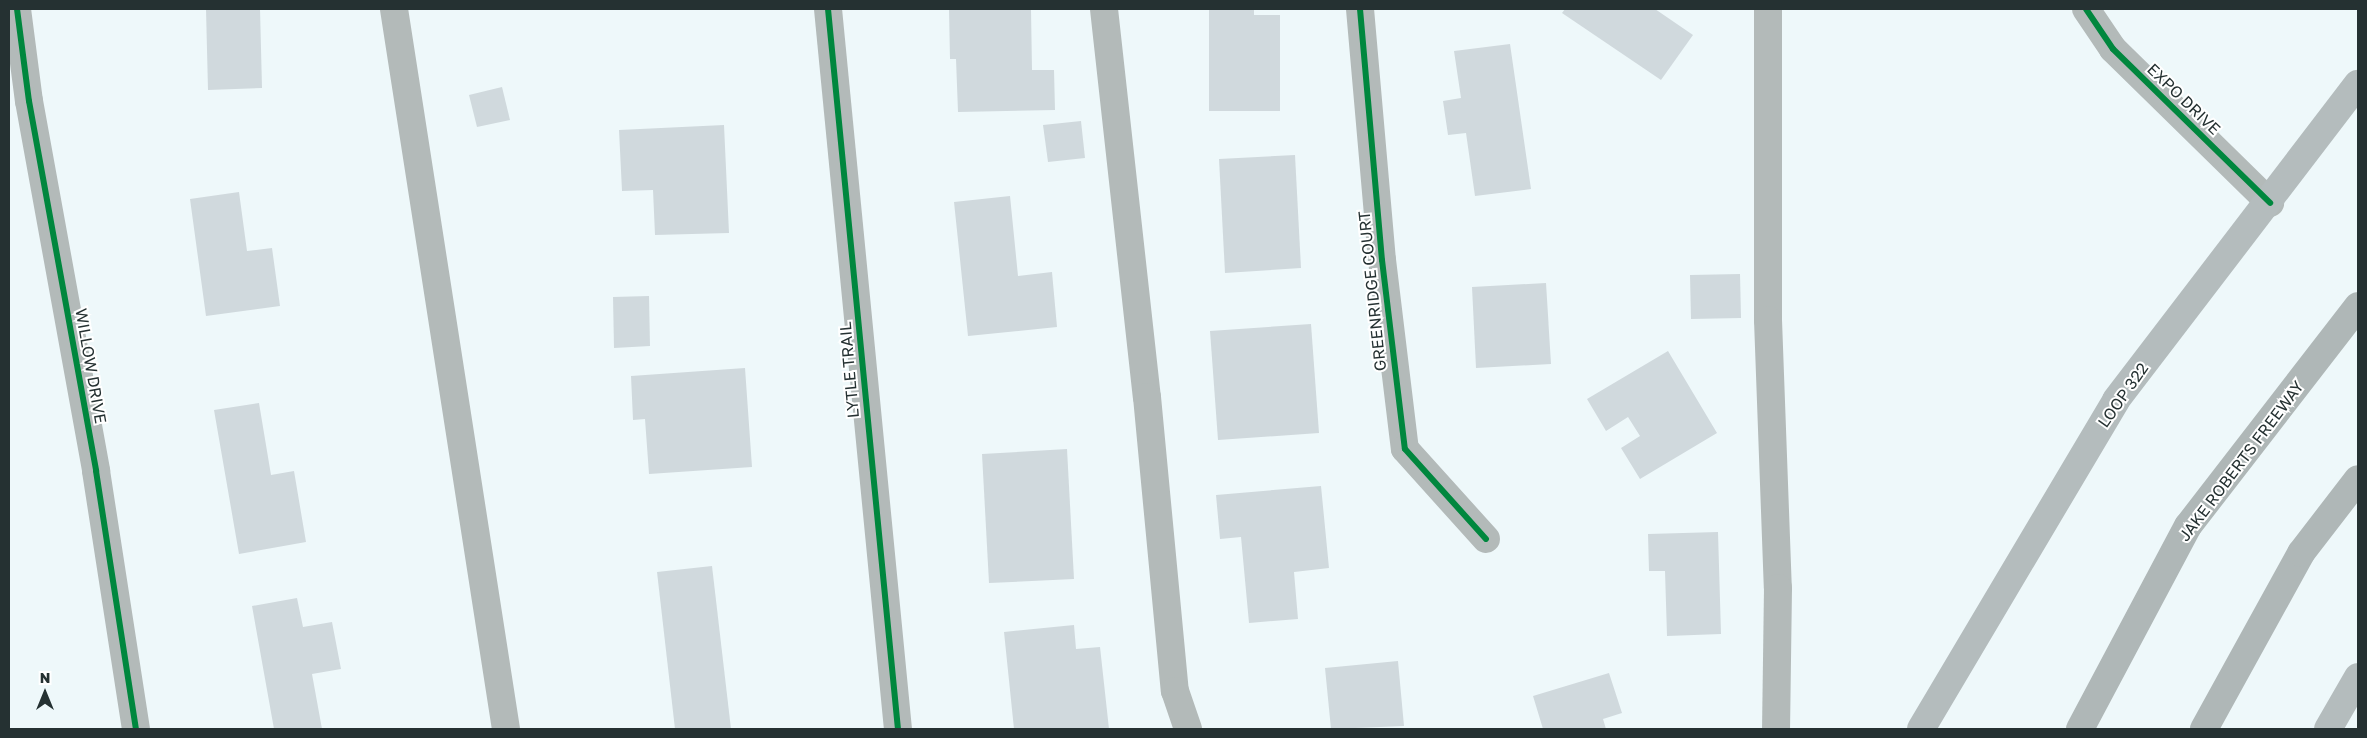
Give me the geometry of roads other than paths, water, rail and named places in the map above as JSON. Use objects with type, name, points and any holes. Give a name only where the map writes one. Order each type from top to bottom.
[{"type":"highway","name":"JAKE ROBERTS FREEWAY","points":[[2080,729],[2188,526],[2358,306]]},
{"type":"highway","points":[[2204,729],[2301,552],[2358,479]]},
{"type":"main road","name":"LOOP 322","points":[[1921,729],[2116,400],[2270,203],[2358,84]]},
{"type":"main road","points":[[2328,729],[2358,677]]},
{"type":"street","name":"WILLOW DRIVE","points":[[18,9],[29,101],[96,471],[136,729]]},
{"type":"street","points":[[394,9],[506,729]]},
{"type":"street","name":"LYTLE TRAIL","points":[[828,9],[898,729]]},
{"type":"street","points":[[1104,9],[1146,387],[1175,691],[1188,729]]},
{"type":"street","name":"GREENRIDGE COURT","points":[[1360,9],[1382,260],[1404,449],[1486,539]]},
{"type":"street","points":[[1768,9],[1768,320],[1778,588],[1776,729]]},
{"type":"street","name":"EXPO DRIVE","points":[[2086,9],[2113,49],[2270,203]]}]
